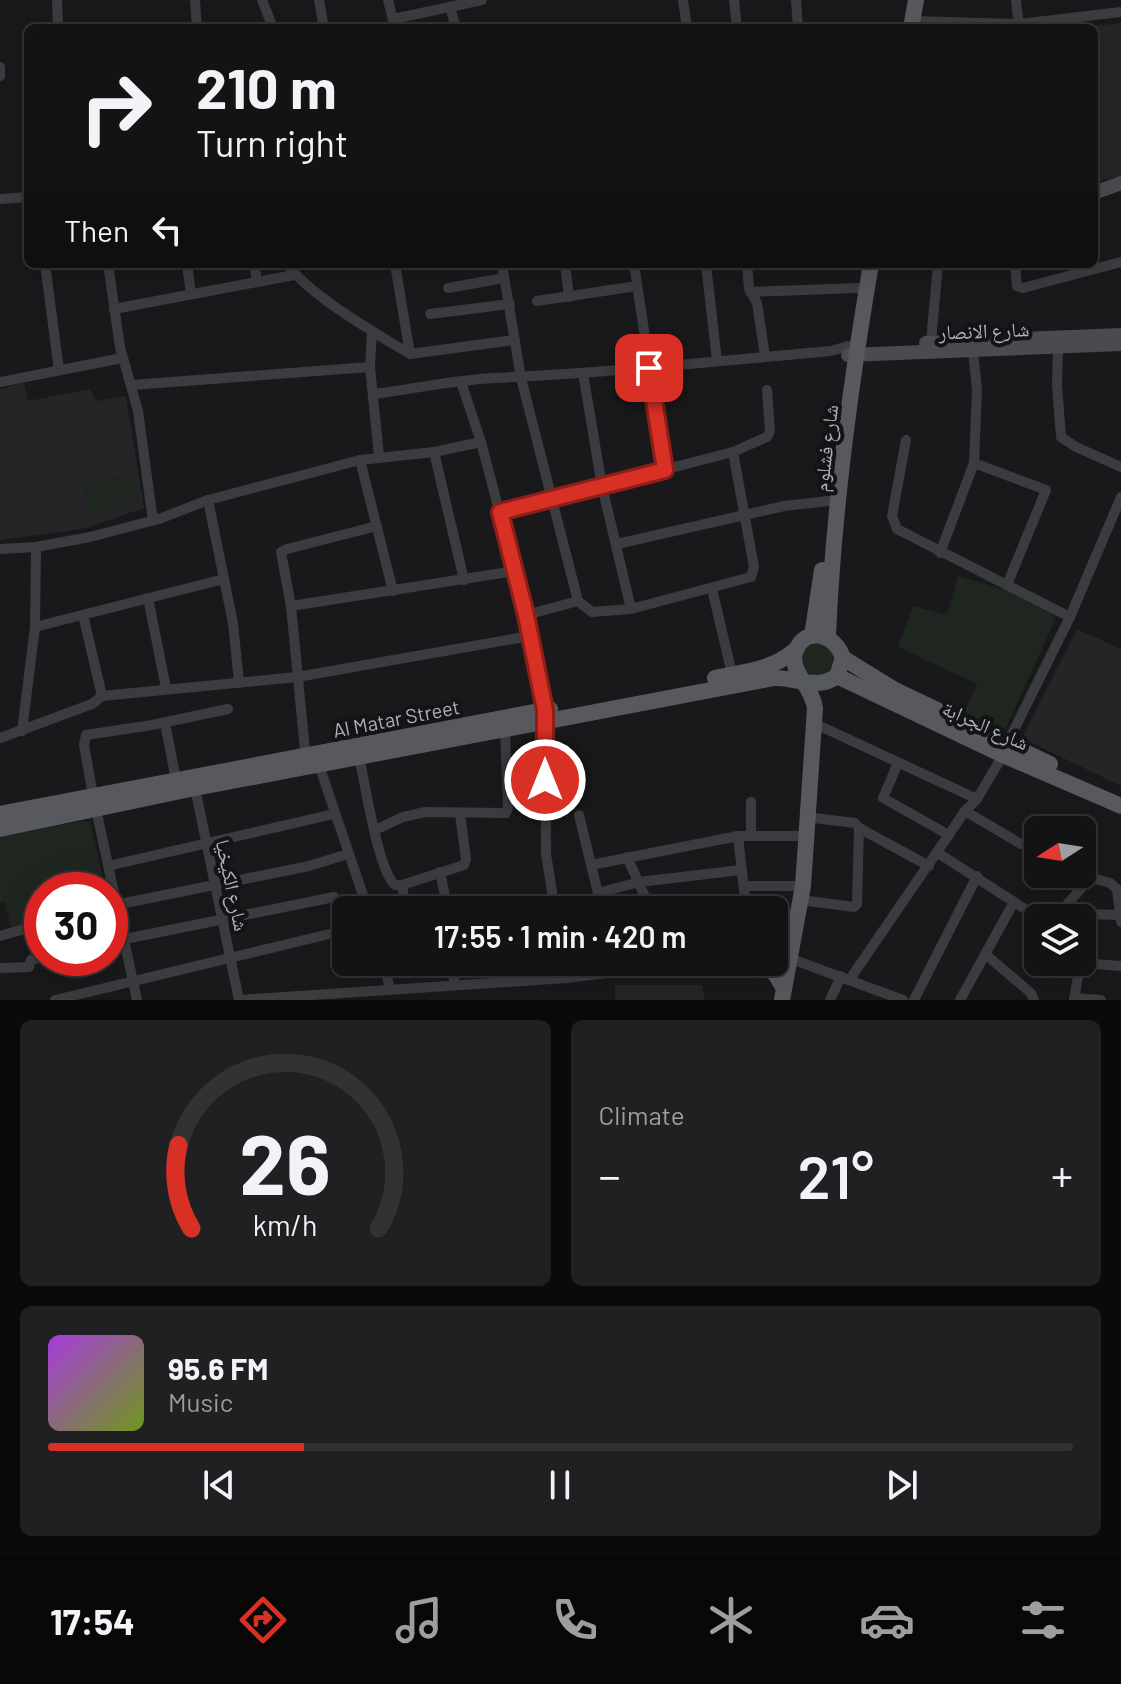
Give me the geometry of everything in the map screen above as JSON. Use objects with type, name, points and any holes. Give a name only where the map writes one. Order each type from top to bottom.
[{"type":"main road","points":[[906,0],[908,24]]},
{"type":"main road","points":[[909,24],[916,0]]},
{"type":"main road","points":[[1098,192],[1121,183]]},
{"type":"main road","name":"شارع فشلوم","points":[[820,637],[829,501],[860,268]]},
{"type":"main road","name":"شارع فشلوم","points":[[820,637],[834,529],[848,350],[870,268]]},
{"type":"main road","name":"شارع الانصار","points":[[848,350],[931,342],[1121,335]]},
{"type":"main road","name":"شارع الانصار","points":[[848,350],[973,351],[1121,344]]},
{"type":"main road","points":[[788,956],[805,894],[806,836],[816,729],[824,693],[843,658],[840,649],[820,637],[805,639],[795,650],[796,671],[813,697],[816,729],[814,818],[802,938],[788,959]]},
{"type":"main road","name":"Al Matar Street","points":[[0,814],[95,802],[545,715],[769,667],[795,650]]},
{"type":"main road","name":"شارع الجرابة","points":[[843,658],[895,690],[1005,749]]},
{"type":"main road","points":[[311,762],[359,757],[505,729],[545,715],[774,678],[817,685],[834,679]]},
{"type":"main road","name":"شارع الجرابة","points":[[834,679],[1086,785],[1121,796]]},
{"type":"main road","name":"شارع الجرابة","points":[[1086,785],[1121,806]]},
{"type":"main road","points":[[0,829],[95,802]]},
{"type":"main road","points":[[776,976],[786,996]]},
{"type":"main road","points":[[786,996],[787,976]]},
{"type":"street","points":[[57,0],[58,24]]},
{"type":"street","points":[[195,0],[197,24]]},
{"type":"street","points":[[262,0],[271,24]]},
{"type":"street","points":[[319,0],[323,24]]},
{"type":"street","points":[[388,0],[394,23],[482,0]]},
{"type":"street","points":[[683,0],[686,24]]},
{"type":"street","points":[[734,0],[737,24]]},
{"type":"street","points":[[796,0],[798,24]]},
{"type":"street","points":[[1016,0],[1019,24]]},
{"type":"street","points":[[450,7],[455,24]]},
{"type":"street","points":[[1034,24],[1121,12]]},
{"type":"street","points":[[0,67],[0,76]]},
{"type":"street","points":[[0,199],[24,197]]},
{"type":"street","points":[[1015,268],[1017,286],[1023,288],[1121,262]]},
{"type":"street","points":[[46,268],[59,370]]},
{"type":"street","points":[[109,268],[122,358],[132,385],[153,521]]},
{"type":"street","points":[[188,268],[191,294]]},
{"type":"street","points":[[255,268],[257,280]]},
{"type":"street","points":[[290,268],[294,275],[372,331],[410,354],[515,340]]},
{"type":"street","points":[[396,268],[410,354]]},
{"type":"street","points":[[503,268],[521,378],[578,601],[592,612],[630,604],[646,605],[747,580],[753,573],[746,514],[733,452]]},
{"type":"street","points":[[565,268],[569,297]]},
{"type":"street","points":[[635,268],[665,470]]},
{"type":"street","points":[[706,268],[717,361]]},
{"type":"street","points":[[747,268],[750,292],[757,303],[765,356]]},
{"type":"street","points":[[931,342],[938,268]]},
{"type":"street","points":[[114,309],[294,275]]},
{"type":"street","points":[[448,288],[504,278]]},
{"type":"street","points":[[537,301],[637,286]]},
{"type":"street","points":[[750,292],[857,288]]},
{"type":"street","points":[[430,314],[510,304]]},
{"type":"street","points":[[372,331],[370,367],[379,456]]},
{"type":"street","points":[[1058,348],[1061,437],[1081,450],[1121,467]]},
{"type":"street","points":[[373,394],[493,378],[848,350]]},
{"type":"street","points":[[940,553],[974,463],[977,390],[973,351]]},
{"type":"street","points":[[0,382],[122,358]]},
{"type":"street","points":[[132,385],[370,367]]},
{"type":"street","points":[[583,373],[602,486],[630,604]]},
{"type":"street","points":[[461,382],[481,442],[515,571],[545,715],[546,854],[553,896]]},
{"type":"street","points":[[500,512],[733,452],[767,437],[770,431],[767,390]]},
{"type":"street","points":[[906,440],[893,510],[894,524],[904,534],[1070,617]]},
{"type":"street","points":[[0,549],[36,547],[90,537],[153,521],[208,500],[360,460],[434,452],[481,442]]},
{"type":"street","points":[[434,452],[464,580]]},
{"type":"street","points":[[360,460],[393,591]]},
{"type":"street","points":[[974,463],[1046,491],[1007,585]]},
{"type":"street","points":[[830,1000],[929,866],[965,811],[977,799],[1070,617],[1117,516],[1121,497]]},
{"type":"street","points":[[208,500],[233,623],[239,683]]},
{"type":"street","points":[[617,544],[784,506],[829,501]]},
{"type":"street","points":[[363,896],[334,814],[311,762],[297,677],[291,606],[281,562],[283,550],[377,526]]},
{"type":"street","points":[[22,731],[35,627],[36,547]]},
{"type":"street","points":[[291,606],[515,571]]},
{"type":"street","points":[[35,627],[224,579]]},
{"type":"street","points":[[712,589],[732,674]]},
{"type":"street","points":[[148,598],[166,688]]},
{"type":"street","points":[[526,615],[578,601]]},
{"type":"street","points":[[83,615],[102,696]]},
{"type":"street","points":[[0,738],[92,704],[102,696],[297,677],[530,636]]},
{"type":"street","points":[[109,872],[84,745],[86,735],[165,723],[228,709]]},
{"type":"street","name":"شارع الكيخيا","points":[[165,723],[188,782],[206,844],[239,1000]]},
{"type":"street","points":[[375,830],[414,814],[502,815],[507,812],[505,729]]},
{"type":"street","points":[[816,729],[977,799]]},
{"type":"street","points":[[359,757],[390,880],[402,885],[459,868],[465,862],[460,814]]},
{"type":"street","points":[[898,763],[883,798],[949,835]]},
{"type":"street","points":[[751,802],[751,836]]},
{"type":"street","points":[[965,811],[1024,844]]},
{"type":"street","points":[[108,866],[334,814]]},
{"type":"street","points":[[579,815],[599,896]]},
{"type":"street","points":[[814,818],[855,823],[929,866]]},
{"type":"street","points":[[744,886],[805,894],[856,906],[859,828]]},
{"type":"street","points":[[591,865],[738,836],[806,836]]},
{"type":"street","points":[[738,836],[745,896]]},
{"type":"street","points":[[938,853],[1024,908]]},
{"type":"street","points":[[128,902],[309,866],[348,854]]},
{"type":"street","points":[[627,857],[645,896]]},
{"type":"street","points":[[598,893],[639,882],[741,870]]},
{"type":"street","points":[[440,872],[445,896]]},
{"type":"street","points":[[914,1000],[977,876]]},
{"type":"street","points":[[1069,904],[1087,882],[1096,879],[1114,886],[1118,893],[1120,918],[1096,917]]},
{"type":"street","points":[[402,885],[404,896]]},
{"type":"street","points":[[128,938],[332,897]]},
{"type":"street","points":[[960,1000],[1014,902]]},
{"type":"street","points":[[0,936],[24,929]]},
{"type":"street","points":[[55,1000],[332,933]]},
{"type":"street","points":[[985,954],[1031,993],[1034,1000]]},
{"type":"street","points":[[128,958],[137,1000]]},
{"type":"street","points":[[788,960],[903,1000]]},
{"type":"street","points":[[1096,964],[1121,966]]},
{"type":"street","points":[[0,968],[24,967]]},
{"type":"street","points":[[387,976],[390,989]]},
{"type":"street","points":[[454,976],[454,985]]},
{"type":"street","points":[[239,1000],[576,976]]},
{"type":"street","points":[[1074,976],[1074,999],[1101,1000]]},
{"type":"shaded area","points":[[1121,23],[1121,176],[1098,181],[1098,26]]},
{"type":"shaded area","points":[[24,383],[28,401],[90,389],[96,401],[126,396],[144,508],[83,529],[0,540],[0,389]]},
{"type":"shaded area","points":[[134,472],[140,502],[89,512],[83,483]]},
{"type":"shaded area","points":[[958,576],[1032,598],[1056,618],[1006,728],[999,729],[964,712],[977,684],[898,647],[913,606],[947,615]]},
{"type":"shaded area","points":[[1077,629],[1121,649],[1121,786],[1022,738]]},
{"type":"shaded area","points":[[818,642],[830,647],[835,659],[830,671],[818,676],[806,671],[801,659],[806,647]]},
{"type":"shaded area","points":[[90,822],[102,872],[24,872],[24,928],[12,931],[5,902],[0,903],[0,837]]},
{"type":"shaded area","points":[[615,985],[702,985],[705,1000],[615,1000]]},
{"type":"route","points":[[545,780],[545,710],[526,615],[500,512],[665,470],[649,368]]}]
